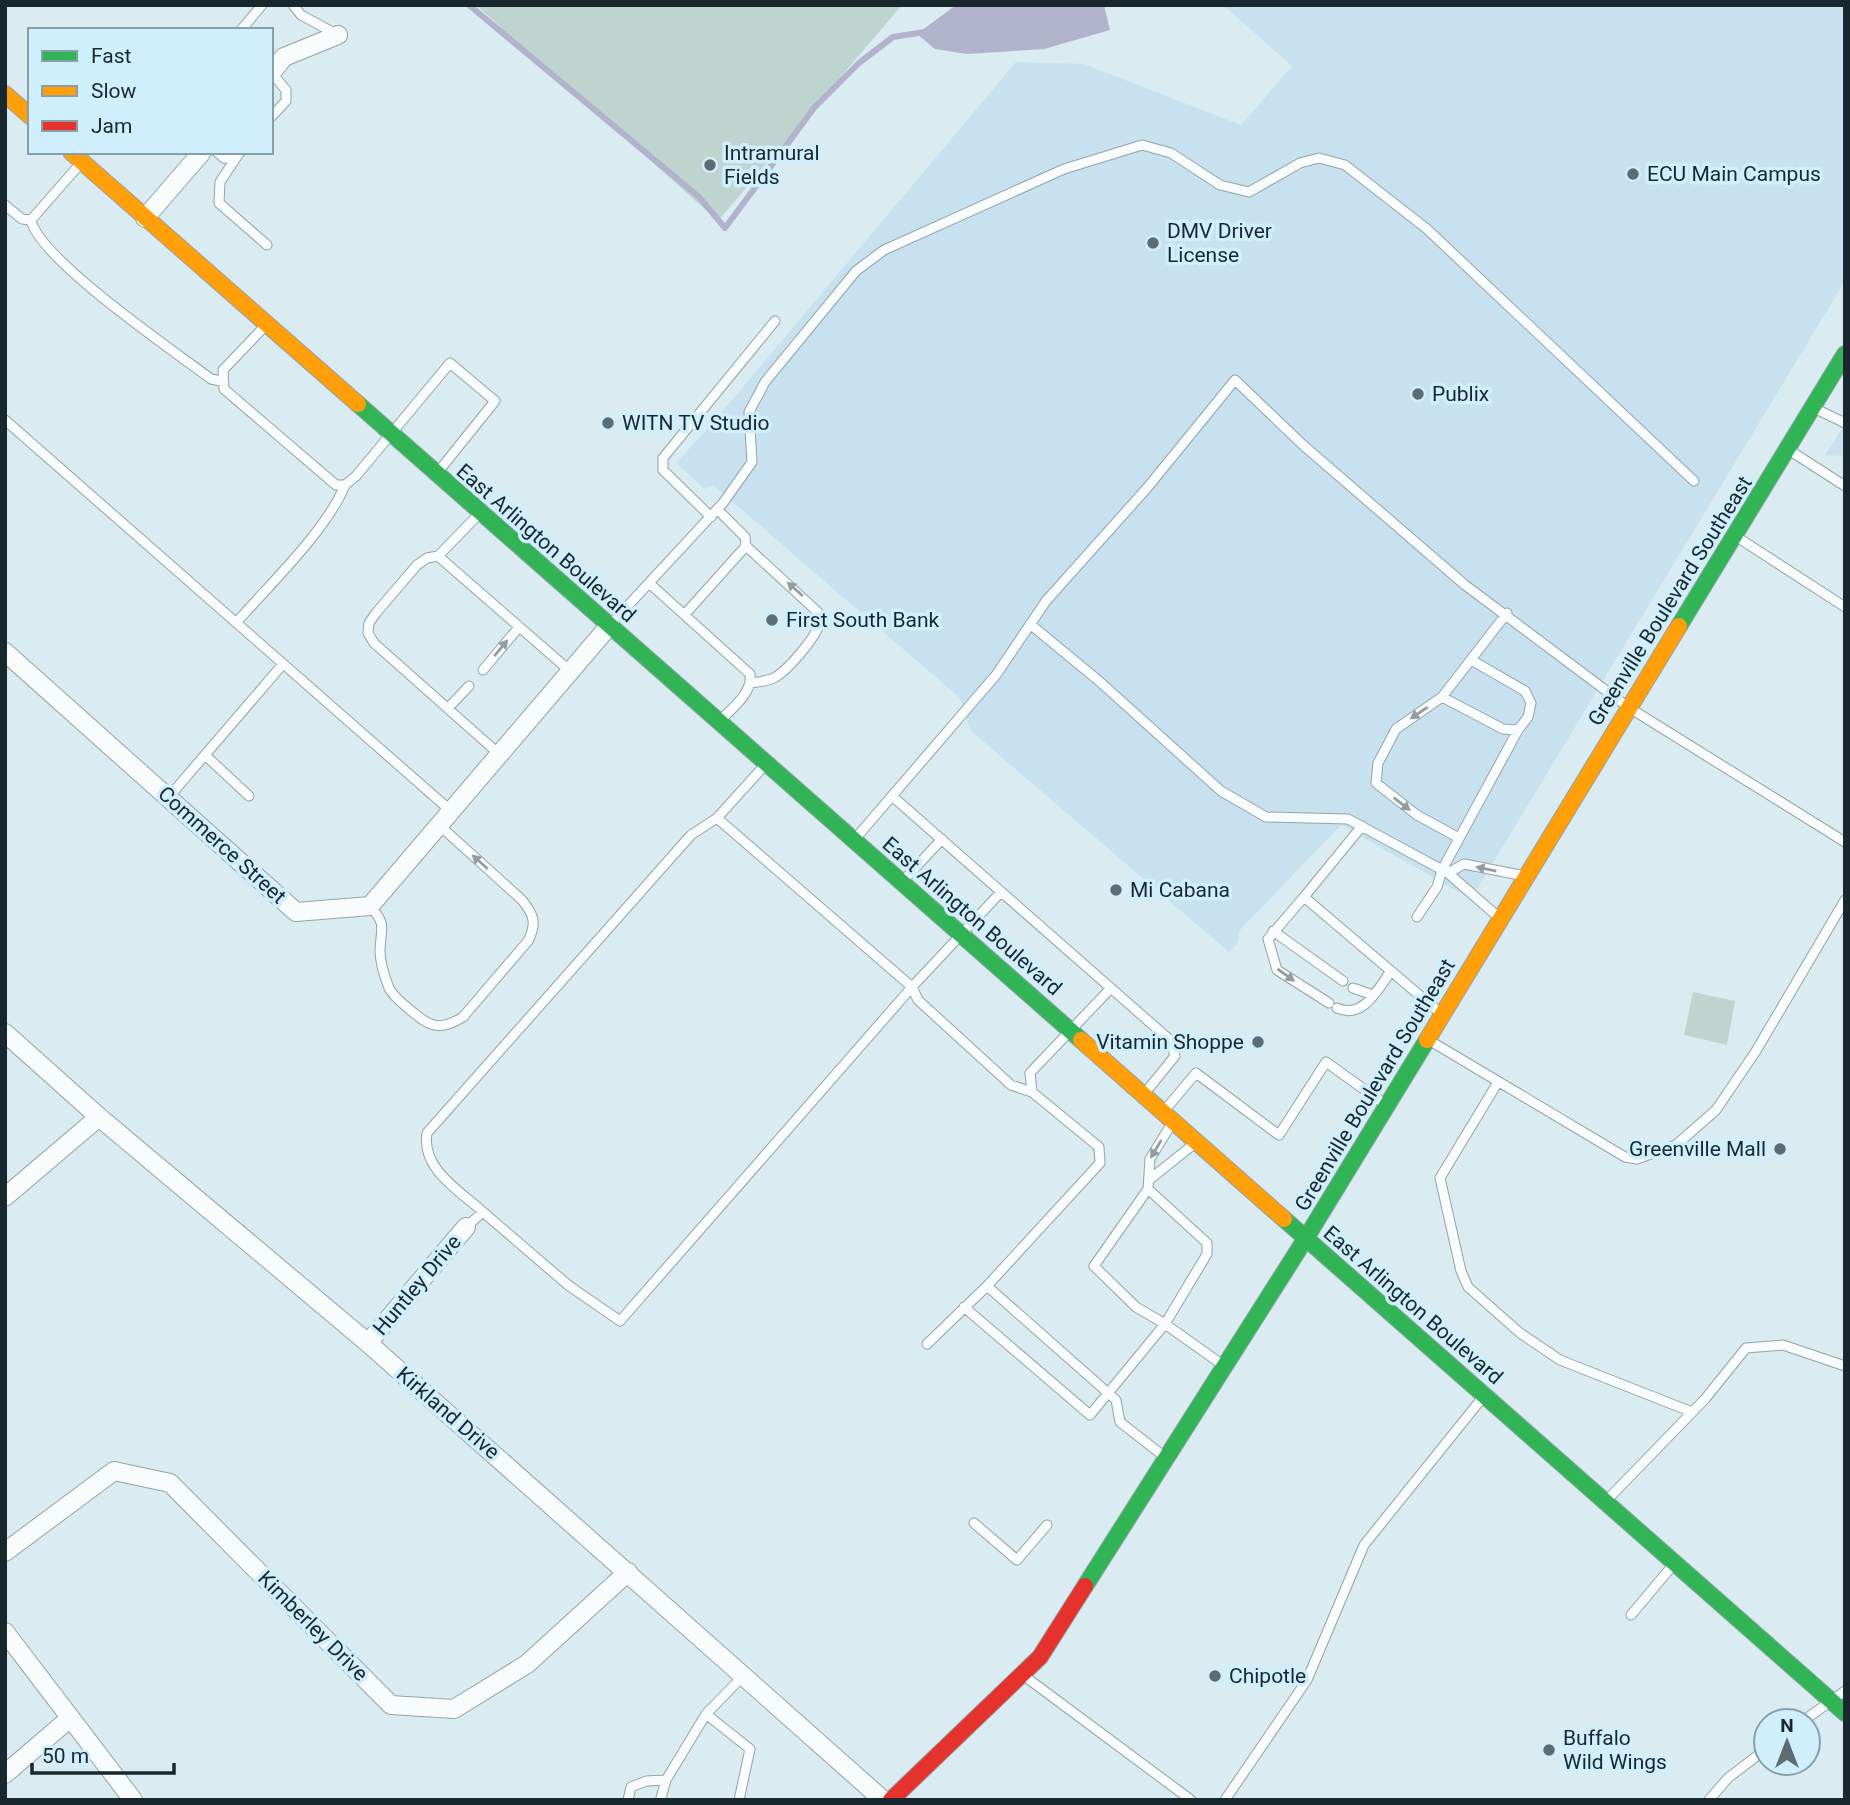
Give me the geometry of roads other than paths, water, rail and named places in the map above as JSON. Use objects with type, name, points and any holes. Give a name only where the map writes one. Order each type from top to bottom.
[{"type":"main road","points":[[5,94],[26,106]]},
{"type":"main road","name":"East Arlington Boulevard","points":[[76,157],[1845,1713]]},
{"type":"main road","name":"Greenville Boulevard Southeast","points":[[891,1800],[1040,1657],[1306,1238],[1845,354]]},
{"type":"street","points":[[273,70],[284,57],[338,35]]},
{"type":"street","points":[[145,218],[200,154]]},
{"type":"street","points":[[370,906],[609,626]]},
{"type":"street","name":"Commerce Street","points":[[5,652],[296,912],[370,906]]},
{"type":"street","name":"Kirkland Drive","points":[[5,1033],[99,1118],[368,1343],[883,1800]]},
{"type":"street","points":[[5,1196],[99,1118]]},
{"type":"street","name":"Huntley Drive","points":[[368,1343],[466,1227]]},
{"type":"street","name":"Kimberley Drive","points":[[5,1552],[114,1471],[170,1483],[391,1705],[454,1709],[527,1664],[628,1572]]},
{"type":"street","points":[[5,1632],[133,1800]]},
{"type":"street","points":[[5,1774],[69,1719]]},
{"type":"lane","points":[[243,28],[262,5]]},
{"type":"lane","points":[[293,5],[301,15],[338,35]]},
{"type":"lane","points":[[273,74],[282,83],[286,101],[273,115]]},
{"type":"lane","points":[[609,626],[714,513],[752,462],[749,412],[765,382],[856,271],[884,250],[1064,169],[1142,145],[1171,153],[1220,185],[1249,192],[1300,163],[1319,158],[1345,165],[1427,229],[1694,481]]},
{"type":"lane","points":[[219,154],[224,158],[237,156]]},
{"type":"lane","points":[[237,156],[220,183],[219,203],[267,245]]},
{"type":"lane","points":[[31,220],[76,157]]},
{"type":"lane","points":[[5,205],[22,219],[31,220]]},
{"type":"lane","points":[[31,220],[34,231],[60,261],[211,379],[221,381]]},
{"type":"lane","points":[[719,722],[751,683],[777,676],[822,624],[821,615],[746,546],[745,537],[663,470],[663,458],[775,321]]},
{"type":"lane","points":[[267,325],[223,370],[223,389],[336,485],[345,485]]},
{"type":"lane","points":[[236,623],[321,524],[338,502],[345,485],[450,363],[495,401],[436,475]]},
{"type":"lane","points":[[854,840],[996,675],[1046,601],[1139,498],[1234,380],[1303,445],[1465,585],[1507,613],[1628,707],[1845,842]]},
{"type":"lane","points":[[1811,407],[1845,423]]},
{"type":"lane","points":[[5,420],[451,811]]},
{"type":"lane","points":[[1788,450],[1845,486]]},
{"type":"lane","points":[[480,513],[438,556],[427,558],[416,565],[376,613],[368,633],[374,643],[499,754]]},
{"type":"lane","points":[[1736,536],[1845,607]]},
{"type":"lane","points":[[686,613],[746,546]]},
{"type":"lane","points":[[438,556],[570,671]]},
{"type":"lane","points":[[649,583],[686,613],[750,674],[751,683]]},
{"type":"lane","points":[[1459,838],[1417,815],[1376,783],[1378,763],[1396,729],[1442,697],[1507,613]]},
{"type":"lane","points":[[1030,624],[1099,681],[1221,791],[1266,817],[1348,819],[1445,872],[1500,919]]},
{"type":"lane","points":[[483,670],[519,627]]},
{"type":"lane","points":[[1417,917],[1437,887],[1459,838],[1518,730],[1528,717],[1531,702],[1525,691],[1473,660]]},
{"type":"lane","points":[[168,798],[283,664]]},
{"type":"lane","points":[[448,709],[469,686]]},
{"type":"lane","points":[[1442,697],[1503,729],[1518,730]]},
{"type":"lane","points":[[205,755],[248,796]]},
{"type":"lane","points":[[766,764],[717,818],[691,835],[427,1133],[424,1148],[431,1164],[568,1285],[620,1321],[912,988],[1002,892]]},
{"type":"lane","points":[[892,796],[1111,988],[1175,1048],[1175,1056],[1143,1095]]},
{"type":"lane","points":[[717,818],[912,988],[918,1000],[1011,1085],[1032,1092],[1099,1146],[1100,1163],[986,1286],[927,1344]]},
{"type":"lane","points":[[370,906],[380,918],[383,928],[380,952],[389,990],[427,1024],[438,1028],[463,1017],[528,941],[536,926],[533,914],[522,900],[439,825]]},
{"type":"lane","points":[[1362,826],[1268,939],[1277,970],[1347,1013],[1359,1010],[1391,971]]},
{"type":"lane","points":[[902,882],[942,839]]},
{"type":"lane","points":[[1445,872],[1464,864],[1527,876]]},
{"type":"lane","points":[[1304,897],[1443,1015]]},
{"type":"lane","points":[[1427,1039],[1625,1157],[1637,1159],[1676,1145],[1699,1129],[1721,1103],[1756,1051],[1845,900]]},
{"type":"lane","points":[[1273,931],[1343,981]]},
{"type":"lane","points":[[1032,1092],[1030,1073],[1069,1029],[1111,988]]},
{"type":"lane","points":[[1353,988],[1373,995]]},
{"type":"lane","points":[[964,1307],[1090,1415],[1165,1324],[1207,1254],[1207,1243],[1148,1184],[1150,1159],[1168,1117],[1196,1073],[1279,1135],[1326,1062],[1388,1105]]},
{"type":"lane","points":[[1498,1082],[1440,1178],[1461,1272],[1468,1287],[1520,1333],[1560,1360],[1692,1412]]},
{"type":"lane","points":[[1196,1142],[1148,1184],[1094,1266],[1136,1307],[1225,1366]]},
{"type":"lane","points":[[466,1227],[483,1212]]},
{"type":"lane","points":[[986,1286],[1116,1400],[1120,1422],[1166,1458]]},
{"type":"lane","points":[[1605,1502],[1692,1412],[1746,1348],[1768,1344],[1783,1345],[1845,1366]]},
{"type":"lane","points":[[1225,1800],[1307,1681],[1364,1545],[1484,1396]]},
{"type":"lane","points":[[974,1523],[1017,1560],[1047,1525]]},
{"type":"lane","points":[[1631,1615],[1675,1563]]},
{"type":"lane","points":[[1022,1674],[1191,1800]]},
{"type":"lane","points":[[662,1798],[666,1780],[706,1714],[744,1675]]},
{"type":"lane","points":[[1820,1707],[1845,1691]]},
{"type":"lane","points":[[706,1714],[750,1749],[739,1800]]},
{"type":"lane","points":[[1709,1800],[1728,1778],[1752,1760]]},
{"type":"lane","points":[[628,1800],[631,1787],[646,1781],[666,1780]]},
{"type":"lane","points":[[643,1795],[646,1781]]},
{"type":"waterway","points":[[469,5],[699,197],[725,228],[814,108],[859,63],[893,37],[925,32]]},
{"type":"place","name":"Intramural Fields","points":[[710,165]]},
{"type":"place","name":"ECU Main Campus","points":[[1633,174]]},
{"type":"place","name":"DMV Driver License","points":[[1153,243]]},
{"type":"place","name":"Publix","points":[[1418,394]]},
{"type":"place","name":"WITN TV Studio","points":[[608,423]]},
{"type":"place","name":"First South Bank","points":[[772,620]]},
{"type":"place","name":"Mi Cabana","points":[[1116,890]]},
{"type":"place","name":"Vitamin Shoppe","points":[[1258,1042]]},
{"type":"place","name":"Greenville Mall","points":[[1780,1149]]},
{"type":"place","name":"Chipotle","points":[[1215,1676]]},
{"type":"place","name":"Buffalo Wild Wings","points":[[1549,1750]]}]
